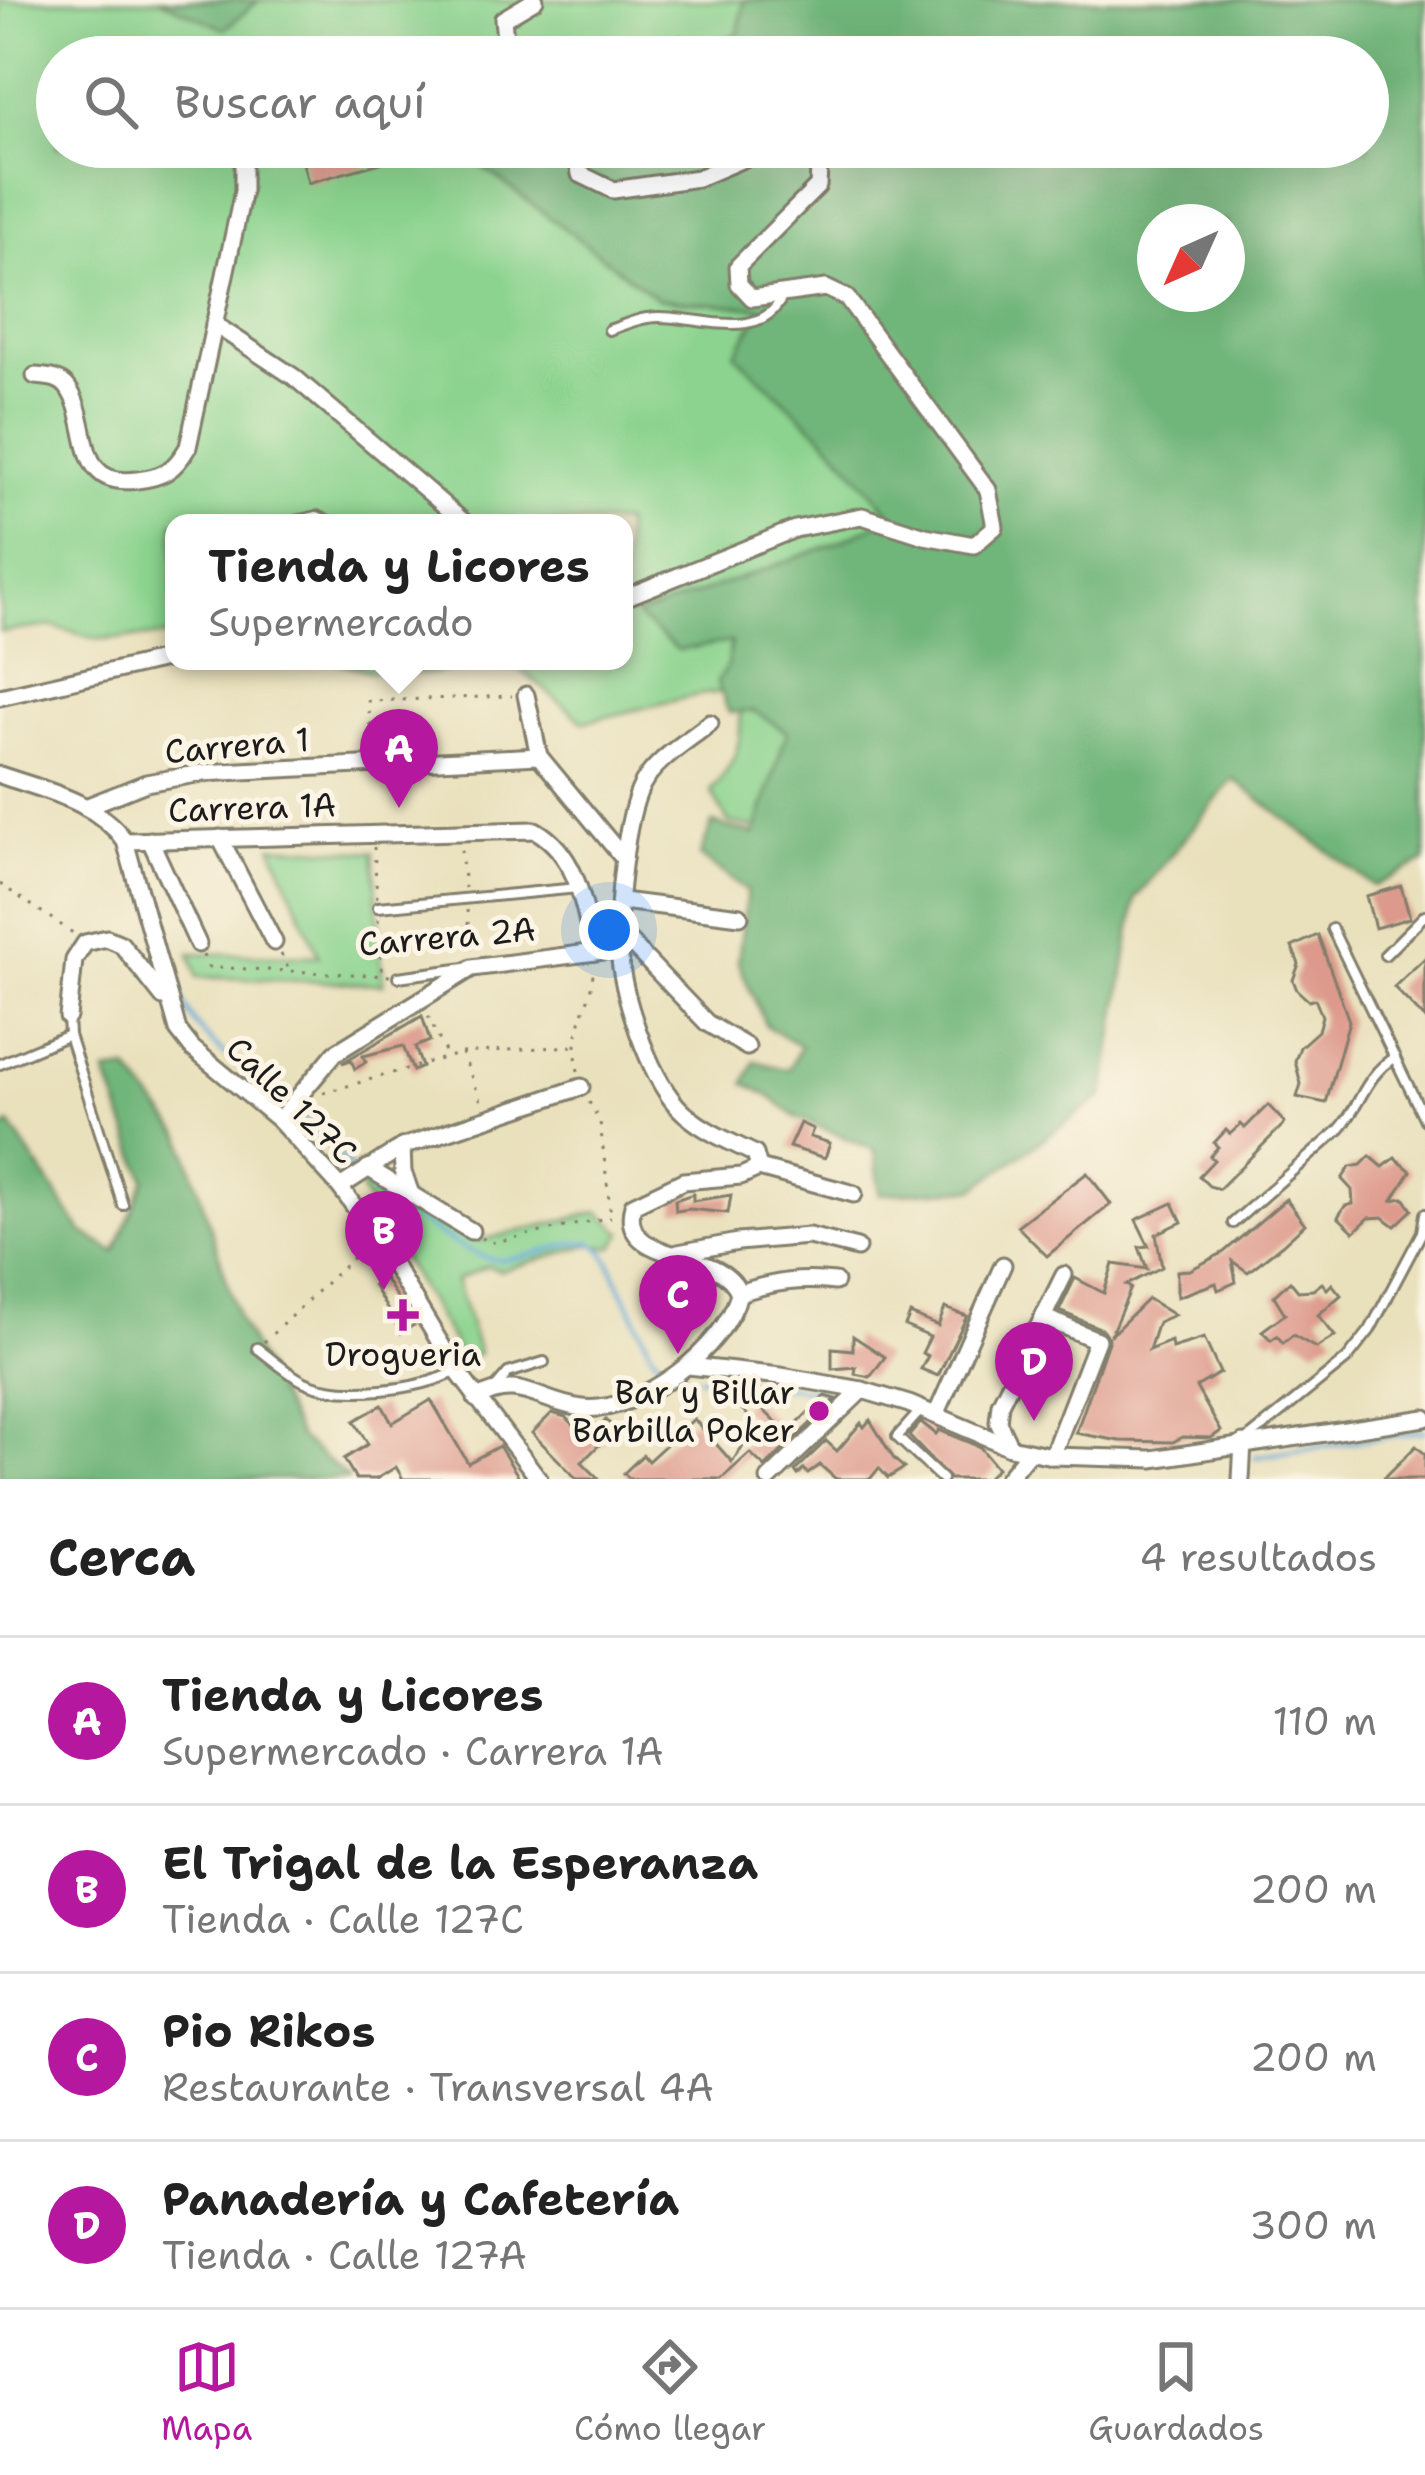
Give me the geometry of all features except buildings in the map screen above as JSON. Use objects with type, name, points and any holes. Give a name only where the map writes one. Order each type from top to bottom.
[{"type":"street","points":[[505,36],[503,19],[535,0]]},
{"type":"street","points":[[34,376],[59,379],[70,390],[92,464],[104,478],[119,482],[162,477],[178,465],[188,447],[243,191],[243,168]]},
{"type":"street","points":[[579,168],[580,174],[613,190],[698,178],[722,168]]},
{"type":"street","points":[[633,594],[817,524],[862,516],[974,545],[995,527],[988,490],[847,298],[826,289],[752,298],[739,284],[738,266],[818,185],[819,168]]},
{"type":"street","points":[[214,324],[294,377],[454,514]]},
{"type":"street","points":[[0,697],[165,659]]},
{"type":"street","points":[[526,695],[539,756],[624,859]]},
{"type":"street","points":[[710,723],[652,771],[640,787],[624,859],[619,950],[646,1051],[673,1101],[693,1122],[755,1154],[759,1168]]},
{"type":"street","name":"Carrera 1","points":[[88,806],[146,783],[202,773],[539,756]]},
{"type":"street","points":[[0,775],[88,806],[104,816],[125,841]]},
{"type":"street","name":"Carrera 1A","points":[[125,841],[526,829],[556,846],[580,888]]},
{"type":"street","points":[[220,838],[274,942]]},
{"type":"street","points":[[150,840],[198,944]]},
{"type":"street","name":"Calle 127C","points":[[125,841],[178,1030],[192,1048],[279,1120],[340,1186],[376,1236],[457,1371],[538,1479]]},
{"type":"street","points":[[580,888],[594,952]]},
{"type":"street","points":[[622,901],[740,916]]},
{"type":"street","points":[[620,932],[707,1023],[747,1047]]},
{"type":"street","name":"Calle 127C","points":[[85,943],[107,938],[121,944],[167,1003]]},
{"type":"street","points":[[68,1026],[74,960],[85,943]]},
{"type":"street","name":"Carrera 2A","points":[[472,968],[619,950]]},
{"type":"street","points":[[279,1120],[334,1053],[472,968]]},
{"type":"street","points":[[340,1186],[402,1148],[581,1087]]},
{"type":"street","points":[[402,1148],[411,1195]]},
{"type":"street","points":[[368,1168],[471,1231]]},
{"type":"street","points":[[739,1293],[726,1274],[642,1241],[631,1213],[638,1200],[683,1181],[741,1176],[759,1168],[854,1193]]},
{"type":"street","points":[[675,1254],[808,1236],[857,1249]]},
{"type":"street","points":[[929,1412],[1003,1265]]},
{"type":"street","points":[[1010,1448],[997,1412],[1064,1275]]},
{"type":"street","points":[[739,1293],[772,1282],[835,1282]]},
{"type":"street","points":[[476,1399],[496,1388],[511,1387],[583,1409],[630,1402],[688,1366],[735,1306],[739,1293]]},
{"type":"street","points":[[1045,1318],[1097,1340],[1052,1456]]},
{"type":"street","points":[[688,1366],[862,1390],[929,1412],[1010,1448],[1052,1456],[1152,1460],[1425,1418]]},
{"type":"street","points":[[769,1479],[862,1390]]},
{"type":"street","points":[[1241,1479],[1243,1443]]},
{"type":"street","points":[[1007,1479],[1030,1453]]},
{"type":"lane","points":[[609,330],[645,318],[744,325],[766,317],[782,296]]},
{"type":"lane","points":[[378,907],[580,888]]},
{"type":"lane","points":[[1384,955],[1425,915]]},
{"type":"lane","points":[[1332,929],[1425,1120]]},
{"type":"lane","name":"Carrera 2A","points":[[398,976],[472,968]]},
{"type":"lane","points":[[0,1064],[68,1026],[123,1205]]},
{"type":"lane","points":[[1232,1223],[1339,1130],[1352,1116],[1371,1075],[1395,1057]]},
{"type":"lane","points":[[1243,1443],[1347,1359],[1370,1330],[1421,1232],[1425,1214]]},
{"type":"lane","points":[[257,1348],[303,1381],[327,1389],[420,1385],[457,1371]]},
{"type":"lane","points":[[496,1388],[508,1373],[544,1362]]},
{"type":"lane","points":[[929,1412],[897,1437],[942,1479]]},
{"type":"path","points":[[374,764],[368,701],[526,695]]},
{"type":"path","points":[[0,884],[85,943]]},
{"type":"path","points":[[274,942],[290,971]]},
{"type":"path","name":"Carrera 2A","points":[[208,967],[398,976]]},
{"type":"path","points":[[420,1000],[448,1058]]},
{"type":"path","points":[[305,1087],[320,1094],[462,1053],[573,1046]]},
{"type":"path","points":[[462,1053],[488,1118]]},
{"type":"path","points":[[471,1231],[490,1243],[631,1213]]},
{"type":"path","points":[[257,1348],[376,1236]]},
{"type":"green space","points":[[0,0],[1425,0],[1425,545],[764,830],[728,822],[711,791],[735,756],[739,690],[584,722],[521,670],[633,670],[633,514],[165,514],[165,636],[97,639],[51,626],[0,632]]},
{"type":"green space","points":[[160,0],[259,0],[225,29]]},
{"type":"green space","points":[[744,0],[1425,0],[1425,861],[1374,886],[1233,779],[1136,898],[1104,1095],[974,1189],[880,1194],[875,1150],[796,1117],[745,1083],[755,1061],[788,1070],[801,1046],[766,1026],[738,962],[747,891],[700,856],[712,823],[755,834],[787,732],[754,711],[729,713],[717,682],[727,666],[731,642],[678,650],[636,616],[834,544],[893,516],[832,445],[735,354],[762,308],[658,299],[484,168],[1389,168],[1389,36],[731,36],[738,33]]},
{"type":"green space","points":[[366,670],[448,670],[428,674],[370,671]]},
{"type":"green space","points":[[272,846],[374,852],[383,984],[197,977],[190,953],[319,956]]},
{"type":"green space","points":[[128,1070],[182,1136],[239,1320],[299,1437],[349,1479],[0,1479],[0,1131],[10,1124],[82,1232],[115,1252],[145,1179],[106,1073]]},
{"type":"green space","points":[[375,1182],[478,1241],[599,1212],[623,1233],[613,1247],[589,1245],[500,1271],[488,1266],[456,1280],[479,1354],[463,1359],[362,1192],[362,1183]]},
{"type":"waterway","points":[[143,859],[172,968],[195,1023],[225,1054],[283,1096]]},
{"type":"waterway","points":[[298,1112],[351,1168]]},
{"type":"waterway","points":[[371,1189],[435,1232],[488,1258],[513,1259],[592,1242],[605,1253],[652,1353],[666,1369]]},
{"type":"waterway","points":[[699,1377],[825,1391]]},
{"type":"waterway","points":[[1255,1457],[1425,1431]]},
{"type":"place","name":"Tienda y Licores","points":[[399,808]]},
{"type":"place","name":"El Trigal de la Esperanza","points":[[384,1290]]},
{"type":"place","name":"Drogueria","points":[[403,1315]]},
{"type":"place","name":"Pio Rikos","points":[[678,1354]]},
{"type":"place","name":"Bar y Billar Barbilla Poker","points":[[819,1411]]},
{"type":"place","name":"Panadería y Cafetería","points":[[1034,1421]]}]
